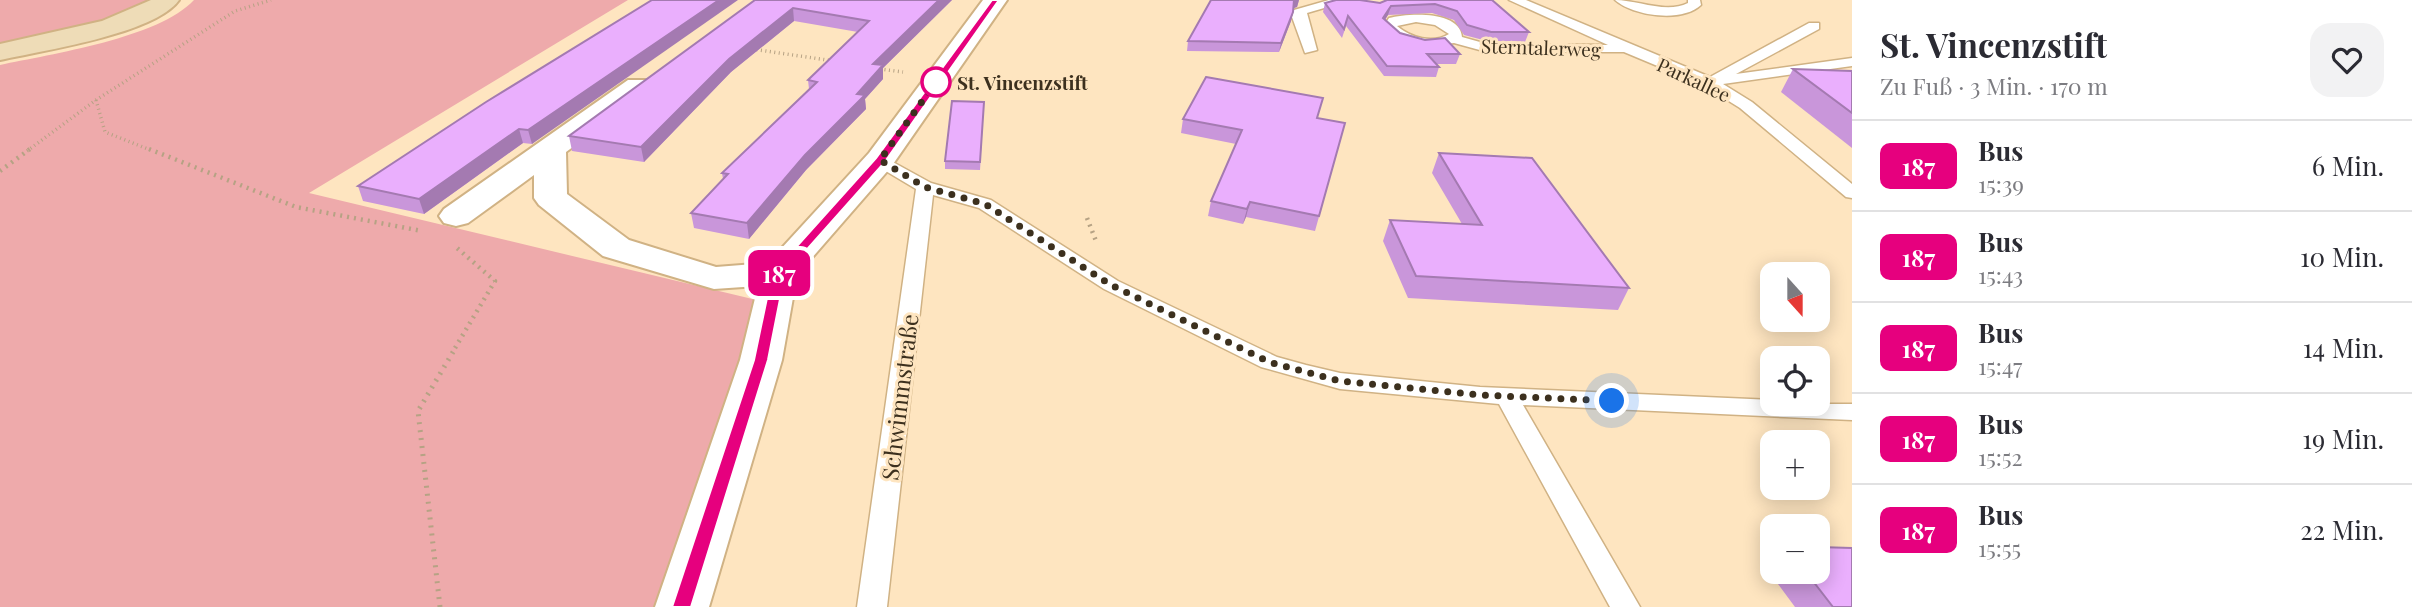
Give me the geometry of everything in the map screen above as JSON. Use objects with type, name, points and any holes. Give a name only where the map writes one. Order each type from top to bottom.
[{"type":"main road","points":[[0,52],[116,24],[152,10],[167,0]]},
{"type":"street","points":[[682,607],[761,360],[779,274],[880,160],[995,0]]},
{"type":"street","points":[[445,230],[550,149],[658,72]]},
{"type":"street","points":[[550,149],[551,198],[616,248],[714,278],[779,274]]},
{"type":"lane","points":[[1310,50],[1298,17],[1301,10],[1341,0],[1358,5]]},
{"type":"lane","name":"Parkallee","points":[[1515,0],[1708,82],[1746,105],[1852,194]]},
{"type":"lane","points":[[1621,0],[1671,11],[1691,8],[1695,5],[1693,0]]},
{"type":"lane","points":[[1389,17],[1443,23],[1455,31],[1454,39],[1433,43],[1404,37],[1390,27],[1389,17]]},
{"type":"lane","points":[[1708,82],[1814,26]]},
{"type":"lane","name":"Sterntalerweg","points":[[1454,39],[1487,48],[1628,50]]},
{"type":"lane","points":[[1708,82],[1852,62]]},
{"type":"lane","points":[[880,160],[925,187],[985,204],[1111,285],[1269,362],[1340,381],[1506,396],[1852,412]]},
{"type":"lane","name":"Schwimmstraße","points":[[872,607],[925,187]]},
{"type":"lane","points":[[1506,396],[1625,607]]},
{"type":"path","points":[[0,171],[96,100],[235,11],[271,0]]},
{"type":"path","points":[[742,48],[838,62]]},
{"type":"path","points":[[879,68],[893,70]]},
{"type":"path","points":[[96,100],[105,132],[296,207],[445,230],[495,282],[418,411],[440,607]]},
{"type":"shaded area","points":[[0,0],[153,0],[102,24],[0,48]]},
{"type":"shaded area","points":[[194,0],[628,0],[309,193],[773,304],[661,607],[0,607],[0,65],[75,50],[131,34],[156,25]]},
{"type":"building","points":[[652,0],[719,0],[528,130],[519,129],[419,199],[358,186],[486,102]]},
{"type":"building","points":[[755,0],[939,0],[873,64],[883,65],[857,94],[865,95],[805,155],[747,223],[691,213],[728,174],[722,173],[817,82],[808,80],[869,21],[793,8],[729,59],[641,147],[569,136]]},
{"type":"building","points":[[1211,0],[1294,0],[1293,12],[1281,43],[1188,41]]},
{"type":"building","points":[[1336,0],[1380,3],[1387,0],[1492,0],[1529,32],[1491,32],[1467,25],[1457,11],[1435,4],[1391,6],[1383,18],[1400,33],[1425,40],[1445,38],[1460,54],[1427,54],[1439,67],[1387,66],[1348,16],[1344,29],[1325,3]]},
{"type":"building","points":[[1793,69],[1852,71],[1852,113]]},
{"type":"building","points":[[1206,77],[1323,98],[1317,118],[1345,123],[1319,216],[1250,202],[1247,209],[1211,201],[1242,130],[1183,119]]},
{"type":"building","points":[[952,101],[984,102],[980,162],[945,161]]},
{"type":"building","points":[[1439,153],[1532,158],[1629,288],[1416,276],[1390,220],[1482,225]]},
{"type":"building","points":[[1830,547],[1852,548],[1852,607],[1833,607],[1815,584],[1830,584]]},
{"type":"bus line","name":"187","points":[[682,607],[761,360],[779,274],[880,160],[995,0]]},
{"type":"place","name":"St. Vincenzstift","points":[[936,82]]},
{"type":"route","points":[[936,82],[880,160],[925,187],[944,190],[985,204],[1111,285],[1269,362],[1340,381],[1480,395],[1612,401]]}]
